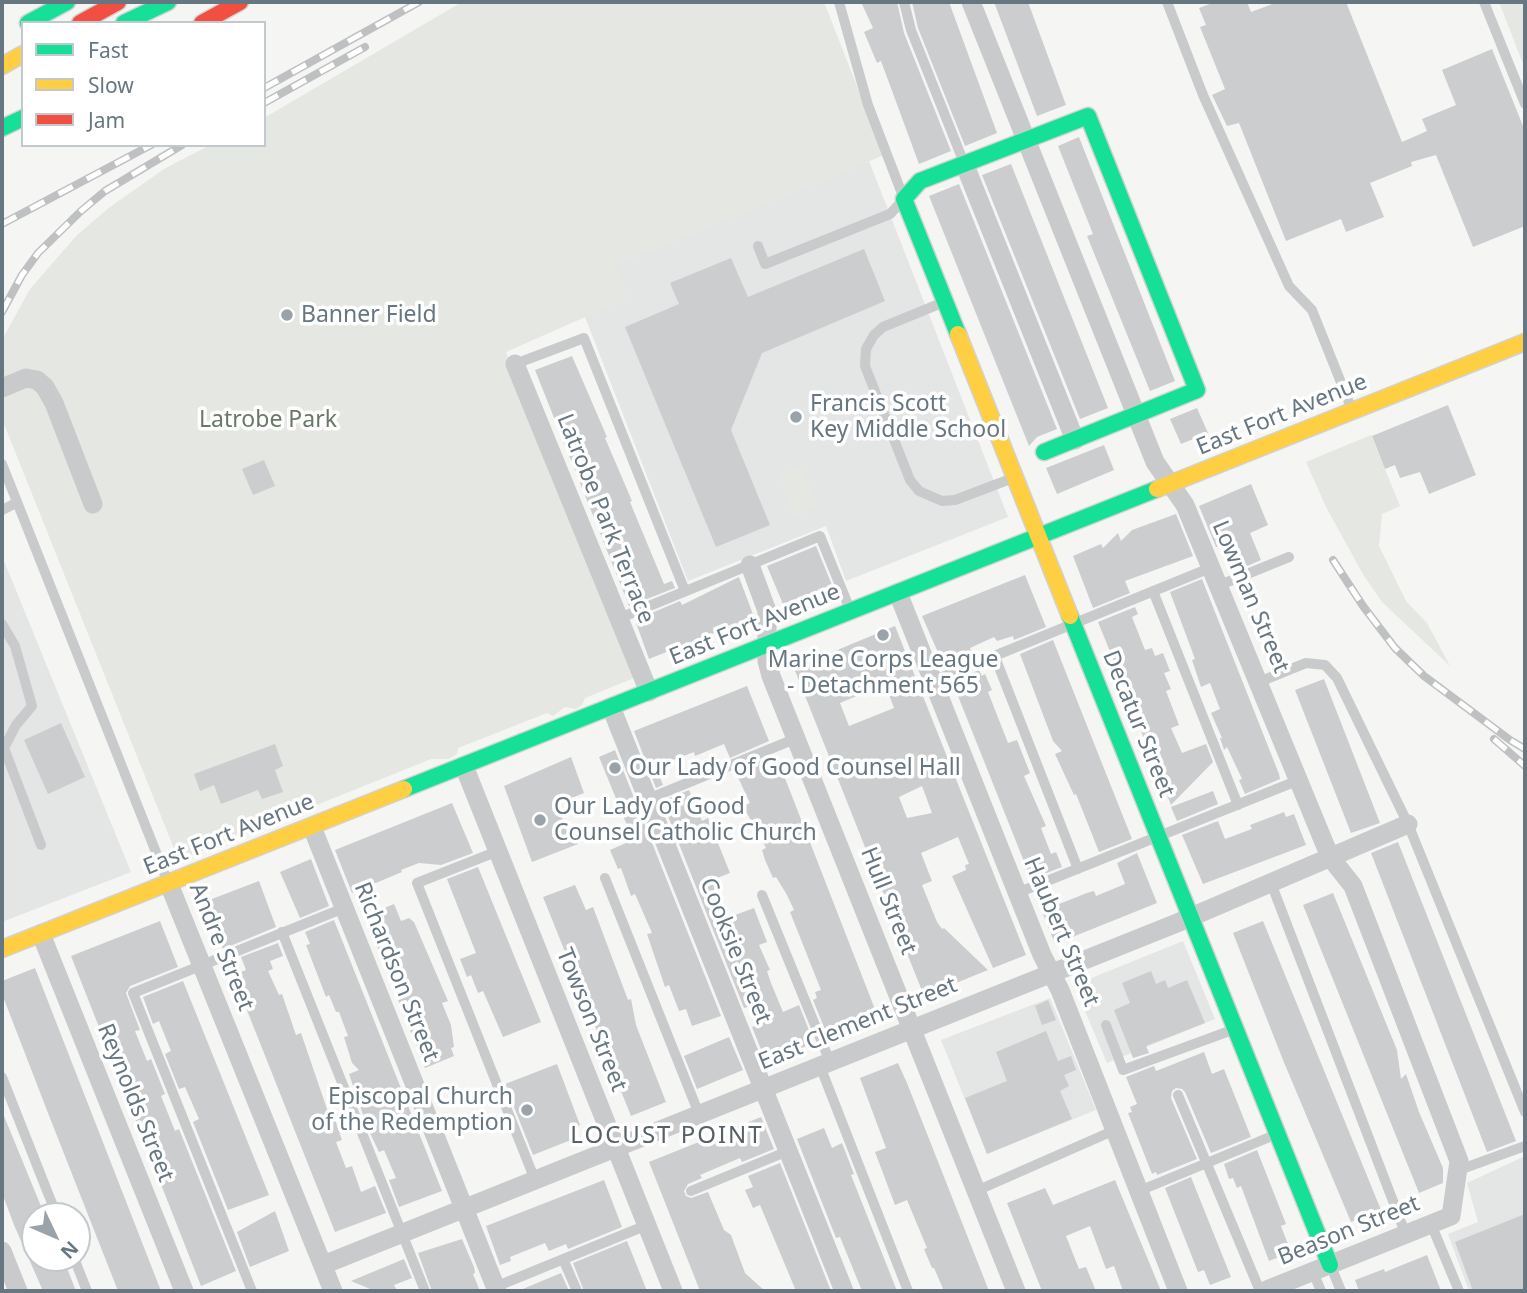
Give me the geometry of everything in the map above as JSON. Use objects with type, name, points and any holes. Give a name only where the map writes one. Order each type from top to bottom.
[{"type":"main road","points":[[32,21],[67,2]]},
{"type":"main road","points":[[84,21],[118,2]]},
{"type":"main road","points":[[128,21],[168,2]]},
{"type":"main road","points":[[206,21],[240,2]]},
{"type":"main road","points":[[2,66],[21,55]]},
{"type":"main road","points":[[2,76],[21,69]]},
{"type":"main road","points":[[904,200],[920,181],[1088,116],[1196,390],[1044,452]]},
{"type":"main road","points":[[2,128],[21,119]]},
{"type":"main road","name":"Decatur Street","points":[[904,200],[1278,1134],[1322,1268]]},
{"type":"main road","name":"East Fort Avenue","points":[[2,949],[1525,342]]},
{"type":"street","name":"Lowman Street","points":[[971,2],[1155,462],[1185,505],[1330,857],[1353,886],[1459,1161],[1451,1216]]},
{"type":"street","points":[[964,163],[1075,440]]},
{"type":"street","name":"Latrobe Park Terrace","points":[[515,364],[649,692]]},
{"type":"street","points":[[2,388],[26,378],[37,380],[45,387],[54,403],[93,504]]},
{"type":"street","name":"Hull Street","points":[[750,565],[767,611],[771,676],[1016,1291]]},
{"type":"street","name":"Haubert Street","points":[[898,593],[1178,1291]]},
{"type":"street","name":"Cooksie Street","points":[[611,707],[844,1291]]},
{"type":"street","name":"Towson Street","points":[[464,766],[673,1291]]},
{"type":"street","name":"East Clement Street","points":[[323,1265],[1191,917],[1408,824]]},
{"type":"street","name":"Richardson Street","points":[[312,827],[496,1289]]},
{"type":"street","name":"Andre Street","points":[[169,884],[333,1291]]},
{"type":"street","name":"Reynolds Street","points":[[41,934],[184,1291]]},
{"type":"street","name":"Beason Street","points":[[1262,1291],[1451,1216]]},
{"type":"street","points":[[2,1251],[18,1291]]},
{"type":"lane","points":[[758,246],[765,264],[890,214],[904,200],[868,106],[839,2]]},
{"type":"lane","points":[[904,2],[911,30],[964,163]]},
{"type":"lane","points":[[1167,2],[1203,95],[1283,273],[1289,286],[1311,310],[1352,410]]},
{"type":"lane","points":[[1484,2],[1525,104]]},
{"type":"lane","points":[[945,302],[883,327],[874,335],[866,349],[866,366],[910,480],[919,491],[942,501],[955,500],[1015,477]]},
{"type":"lane","points":[[515,364],[584,338],[685,591]]},
{"type":"lane","name":"Andre Street","points":[[2,464],[169,884]]},
{"type":"lane","points":[[2,510],[16,503]]},
{"type":"lane","points":[[620,618],[820,536],[850,612]]},
{"type":"lane","points":[[1225,583],[1289,557]]},
{"type":"lane","points":[[933,681],[1210,568]]},
{"type":"lane","points":[[1153,591],[1238,805]]},
{"type":"lane","points":[[2,624],[15,646],[32,706],[16,725],[4,748],[41,845]]},
{"type":"lane","points":[[995,657],[1078,869]]},
{"type":"lane","points":[[1259,682],[1306,663],[1325,665],[1338,678],[1408,824],[1525,1112]]},
{"type":"lane","points":[[648,799],[797,737]]},
{"type":"lane","points":[[1017,893],[1300,780]]},
{"type":"lane","points":[[498,851],[417,883],[535,1180]]},
{"type":"lane","points":[[605,878],[699,1114]]},
{"type":"lane","points":[[1271,883],[1406,1234]]},
{"type":"lane","points":[[762,895],[908,1291]]},
{"type":"lane","points":[[252,1291],[133,993],[344,908]]},
{"type":"lane","points":[[282,932],[425,1291]]},
{"type":"lane","points":[[1106,1025],[1123,1070],[1236,1029]]},
{"type":"lane","points":[[2,1077],[51,1202]]},
{"type":"lane","points":[[1178,1095],[1262,1291]]},
{"type":"lane","points":[[976,1191],[1115,1130]]},
{"type":"lane","points":[[1139,1191],[1278,1134]]},
{"type":"lane","points":[[1459,1170],[1525,1146]]},
{"type":"lane","points":[[691,1191],[788,1151]]},
{"type":"lane","points":[[1431,1224],[1459,1291]]},
{"type":"lane","points":[[496,1289],[647,1225]]},
{"type":"lane","points":[[563,1259],[577,1291]]},
{"type":"lane","points":[[1321,1291],[1322,1268]]},
{"type":"lane","points":[[1322,1268],[1341,1291]]},
{"type":"lane","points":[[80,1272],[87,1291]]},
{"type":"shaded area","name":"Francis Scott Key Middle School","points":[[869,161],[1008,517],[846,581],[826,526],[688,581],[585,317],[627,298],[614,265]]},
{"type":"shaded area","points":[[2,556],[131,872],[2,922]]},
{"type":"shaded area","points":[[1183,941],[1215,1019],[1107,1063],[1074,985]]},
{"type":"shaded area","points":[[1050,998],[1096,1110],[987,1154],[941,1040]]},
{"type":"shaded area","points":[[1525,1156],[1525,1291],[1469,1291],[1448,1234],[1478,1222],[1467,1183]]},
{"type":"green space","name":"Latrobe Park","points":[[462,2],[824,2],[884,155],[615,265],[628,298],[506,352],[547,457],[608,567],[611,573],[608,577],[617,587],[634,678],[585,698],[582,705],[576,709],[565,707],[553,716],[547,713],[458,748],[457,754],[449,759],[431,759],[187,857],[177,856],[2,419],[2,340],[30,289],[77,235],[110,207],[164,169],[206,147],[266,147],[266,117]]},
{"type":"green space","points":[[1499,2],[1525,2],[1525,69]]},
{"type":"green space","points":[[1371,435],[1400,506],[1382,514],[1379,546],[1406,601],[1427,623],[1450,666],[1382,602],[1364,576],[1326,507],[1306,462]]},
{"type":"green space","points":[[802,465],[818,507],[794,517],[778,474]]},
{"type":"building","points":[[861,2],[897,2],[904,33],[951,151],[919,164],[881,61],[877,63],[864,32],[873,28]]},
{"type":"building","points":[[912,2],[949,2],[997,133],[965,146],[918,28]]},
{"type":"building","points":[[994,2],[1028,2],[1066,105],[1037,116]]},
{"type":"building","points":[[1215,2],[1247,2],[1251,12],[1278,2],[1346,2],[1402,142],[1427,131],[1422,119],[1456,105],[1442,70],[1492,49],[1525,131],[1525,226],[1473,247],[1436,155],[1411,162],[1412,166],[1370,183],[1384,217],[1346,232],[1341,219],[1286,241],[1239,123],[1227,126],[1212,95],[1225,89],[1200,27],[1206,25],[1199,8]]},
{"type":"building","points":[[1079,137],[1175,381],[1150,391],[1087,236],[1093,234],[1058,146]]},
{"type":"building","points":[[1011,164],[1108,408],[1080,419],[982,175]]},
{"type":"building","points":[[959,184],[1057,429],[1037,437],[1029,446],[929,196]]},
{"type":"building","points":[[864,249],[885,301],[762,353],[731,430],[770,525],[716,547],[625,327],[679,304],[670,283],[731,258],[748,297]]},
{"type":"building","points":[[572,356],[607,437],[605,438],[664,584],[672,581],[675,588],[629,606],[535,370]]},
{"type":"building","points":[[1448,405],[1476,475],[1429,494],[1420,472],[1400,478],[1395,465],[1385,469],[1372,436]]},
{"type":"building","points":[[1197,408],[1208,433],[1181,444],[1170,419]]},
{"type":"building","points":[[1104,445],[1114,470],[1057,494],[1046,468]]},
{"type":"building","points":[[264,460],[275,486],[253,495],[242,469]]},
{"type":"building","points":[[1251,484],[1268,525],[1250,533],[1261,560],[1231,573],[1220,546],[1216,547],[1199,506]]},
{"type":"building","points":[[1176,514],[1193,556],[1125,581],[1130,593],[1093,608],[1073,556],[1101,544],[1103,548],[1118,533],[1121,541],[1132,530]]},
{"type":"building","points":[[816,546],[832,585],[783,604],[767,566]]},
{"type":"building","points":[[1025,575],[1046,627],[1014,640],[1013,636],[997,641],[994,637],[970,648],[973,656],[947,667],[922,616]]},
{"type":"building","points":[[739,577],[754,617],[649,659],[635,620],[680,601],[682,605]]},
{"type":"building","points":[[1202,579],[1280,779],[1245,794],[1239,780],[1242,779],[1227,747],[1224,750],[1211,713],[1220,709],[1210,683],[1201,687],[1192,660],[1195,659],[1170,592]]},
{"type":"building","points":[[1135,607],[1138,614],[1132,617],[1145,650],[1152,648],[1155,656],[1163,653],[1170,671],[1164,673],[1171,689],[1166,691],[1179,725],[1171,728],[1182,753],[1206,744],[1213,762],[1171,805],[1141,731],[1147,728],[1137,718],[1098,622]]},
{"type":"building","points":[[895,626],[1026,955],[993,968],[952,876],[966,870],[965,865],[969,864],[958,837],[921,853],[932,881],[922,885],[942,929],[988,970],[924,996],[794,668]],"holes":[[[885,684],[894,708],[849,726],[840,703]],[[922,786],[932,813],[907,818],[899,797]]]},
{"type":"building","points":[[1053,640],[1132,839],[1099,852],[1076,794],[1074,795],[1055,754],[1062,751],[1053,741],[1020,654]]},
{"type":"building","points":[[979,670],[982,676],[985,674],[992,690],[988,692],[1008,743],[1017,740],[1030,773],[1024,776],[1046,826],[1041,828],[1051,854],[1056,852],[1062,867],[1031,879],[952,681]]},
{"type":"building","points":[[1324,679],[1380,823],[1351,833],[1295,690]]},
{"type":"building","points":[[747,686],[769,741],[730,758],[724,744],[695,756],[694,752],[665,763],[656,767],[663,785],[656,788],[634,731]]},
{"type":"building","points":[[61,723],[85,777],[48,794],[24,740]]},
{"type":"building","points":[[275,744],[283,766],[275,770],[283,792],[262,799],[258,790],[221,804],[214,785],[200,791],[194,774]]},
{"type":"building","points":[[615,750],[721,1016],[692,1026],[686,1009],[679,1011],[669,985],[665,987],[647,934],[652,933],[635,894],[631,896],[621,868],[618,869],[610,850],[633,840],[599,757]]},
{"type":"building","points":[[776,755],[878,1017],[828,1037],[813,1000],[817,998],[815,992],[821,990],[790,912],[794,910],[776,877],[773,878],[765,860],[762,850],[766,848],[743,806],[750,803],[735,771]]},
{"type":"building","name":"Our Lady of Good Counsel Catholic Church","points":[[571,757],[584,793],[557,804],[567,831],[573,829],[578,844],[532,862],[504,786]]},
{"type":"building","points":[[689,790],[702,821],[708,818],[730,873],[712,880],[727,918],[754,908],[767,942],[759,945],[783,1012],[799,1005],[814,1043],[766,1062],[752,1027],[770,1020],[763,1002],[744,1008],[662,801]]},
{"type":"building","points":[[1213,791],[1218,804],[1177,821],[1171,807]]},
{"type":"building","points":[[452,803],[473,853],[441,865],[419,863],[352,893],[335,850]]},
{"type":"building","points":[[1284,812],[1286,817],[1294,814],[1306,845],[1203,884],[1182,835],[1218,821],[1225,839],[1252,829],[1250,825]]},
{"type":"building","points":[[1398,842],[1516,1141],[1487,1152],[1371,853]]},
{"type":"building","points":[[1137,853],[1157,903],[1055,944],[1039,904],[1051,899],[1054,906],[1094,891],[1096,896],[1125,884],[1117,863]]},
{"type":"building","points":[[311,859],[329,906],[300,918],[280,872]]},
{"type":"building","points":[[478,867],[541,1022],[503,1037],[483,991],[478,993],[471,975],[467,977],[460,959],[476,953],[447,879]]},
{"type":"building","points":[[259,881],[276,927],[223,949],[204,902]]},
{"type":"building","points":[[575,885],[586,910],[593,907],[628,1000],[631,999],[636,1025],[666,1102],[631,1116],[543,897]]},
{"type":"building","points":[[1333,893],[1397,1050],[1401,1079],[1406,1074],[1443,1168],[1443,1183],[1419,1193],[1303,905]]},
{"type":"building","points":[[394,904],[401,921],[409,918],[414,922],[448,1001],[442,1003],[451,1025],[454,1047],[451,1048],[454,1056],[425,1068],[365,916]]},
{"type":"building","points":[[334,920],[442,1191],[399,1207],[389,1180],[396,1178],[384,1150],[379,1152],[368,1129],[349,1074],[359,1070],[352,1063],[344,1037],[348,1036],[339,1012],[336,1012],[329,995],[326,997],[306,945],[310,944],[305,932]]},
{"type":"building","points":[[160,921],[178,967],[130,986],[126,993],[140,1030],[135,1031],[147,1061],[151,1059],[165,1094],[161,1096],[175,1131],[179,1129],[236,1271],[201,1286],[71,956]]},
{"type":"building","points":[[1263,921],[1381,1210],[1351,1222],[1233,933]]},
{"type":"building","points":[[278,943],[283,956],[270,961],[273,969],[268,971],[279,995],[282,994],[296,1035],[301,1033],[328,1112],[332,1111],[342,1140],[336,1142],[346,1168],[352,1166],[361,1192],[375,1186],[386,1213],[335,1232],[233,975],[246,970],[241,957]]},
{"type":"building","points":[[35,968],[161,1291],[118,1291],[91,1222],[91,1202],[83,1202],[2,994],[2,981]]},
{"type":"building","points":[[1151,971],[1156,984],[1165,980],[1168,988],[1187,980],[1205,1023],[1146,1046],[1149,1053],[1133,1058],[1114,1010],[1130,1003],[1122,983]]},
{"type":"building","points":[[183,981],[269,1195],[228,1210],[193,1122],[199,1119],[185,1087],[179,1089],[165,1054],[171,1051],[159,1021],[153,1024],[143,997]]},
{"type":"building","points":[[1048,1000],[1056,1020],[1042,1025],[1035,1006]]},
{"type":"building","points":[[1046,1031],[1058,1061],[1071,1056],[1076,1070],[1064,1075],[1069,1086],[1060,1091],[1072,1119],[987,1154],[965,1098],[1007,1081],[996,1052]]},
{"type":"building","points":[[729,1037],[743,1070],[697,1089],[684,1056]]},
{"type":"building","points":[[1204,1052],[1212,1074],[1224,1069],[1251,1137],[1211,1153],[1185,1092],[1176,1088],[1172,1091],[1171,1098],[1197,1159],[1157,1175],[1156,1172],[1152,1174],[1128,1113],[1132,1112],[1130,1107],[1137,1104],[1126,1077],[1154,1066],[1156,1071]]},
{"type":"building","points":[[898,1063],[989,1291],[944,1291],[924,1249],[927,1248],[907,1200],[895,1205],[875,1152],[886,1148],[860,1078]]},
{"type":"building","name":"Episcopal Church of the Redemption","points":[[557,1064],[580,1125],[573,1129],[576,1138],[533,1155],[505,1084]]},
{"type":"building","points":[[2,1111],[39,1202],[21,1202],[21,1241],[2,1193]]},
{"type":"building","points":[[761,1117],[774,1149],[742,1162],[740,1158],[700,1175],[702,1178],[688,1184],[684,1191],[686,1196],[691,1198],[708,1192],[724,1230],[731,1235],[745,1273],[765,1291],[700,1291],[649,1162]]},
{"type":"building","points":[[824,1128],[832,1148],[842,1143],[854,1174],[851,1175],[897,1291],[862,1291],[840,1237],[836,1238],[797,1139]]},
{"type":"building","points":[[1257,1150],[1286,1224],[1281,1226],[1291,1252],[1269,1261],[1241,1186],[1237,1188],[1233,1178],[1229,1179],[1224,1164]]},
{"type":"building","points":[[780,1163],[831,1291],[796,1291],[760,1205],[753,1208],[745,1190],[753,1187],[748,1176]]},
{"type":"building","points":[[1191,1177],[1231,1277],[1210,1285],[1204,1270],[1198,1272],[1165,1188]]},
{"type":"building","points":[[604,1180],[622,1227],[568,1249],[566,1244],[549,1251],[545,1243],[510,1257],[511,1261],[500,1265],[486,1226]]},
{"type":"building","points":[[1115,1180],[1161,1291],[1123,1291],[1114,1266],[1106,1269],[1090,1226],[1066,1236],[1079,1269],[1086,1267],[1096,1291],[1042,1291],[1007,1203],[1045,1188],[1053,1205]]},
{"type":"building","points":[[275,1211],[289,1251],[250,1267],[237,1232]]},
{"type":"building","points":[[1525,1214],[1525,1291],[1473,1291],[1455,1242]]},
{"type":"building","points":[[462,1239],[474,1267],[473,1274],[480,1291],[432,1291],[418,1253]]},
{"type":"building","points":[[627,1241],[647,1291],[584,1291],[573,1263]]},
{"type":"building","points":[[1427,1255],[1441,1291],[1359,1291],[1355,1280],[1384,1269],[1385,1272]]},
{"type":"building","points":[[404,1259],[412,1278],[394,1285],[397,1291],[375,1291],[351,1281]]},
{"type":"building","points":[[35,1272],[69,1272],[76,1291],[43,1291]]},
{"type":"building","points":[[561,1273],[569,1291],[518,1291]]},
{"type":"railway","points":[[266,87],[419,2]]},
{"type":"railway","points":[[266,102],[365,47]]},
{"type":"railway","points":[[2,224],[147,147]]},
{"type":"railway","points":[[2,312],[22,275],[38,253],[81,211],[105,191],[179,147]]},
{"type":"railway","points":[[1333,560],[1395,648],[1424,676],[1525,749]]},
{"type":"railway","points":[[1494,739],[1525,766]]},
{"type":"traffic: fast","points":[[32,21],[67,2]]},
{"type":"traffic: fast","points":[[128,21],[168,2]]},
{"type":"traffic: fast","points":[[958,334],[904,199],[920,181],[1088,116],[1197,390],[1044,452]]},
{"type":"traffic: fast","points":[[2,128],[21,119]]},
{"type":"traffic: fast","points":[[404,789],[1157,489]]},
{"type":"traffic: fast","points":[[1070,616],[1330,1265]]},
{"type":"traffic: slow","points":[[2,66],[21,55]]},
{"type":"traffic: slow","points":[[958,334],[1070,616]]},
{"type":"traffic: slow","points":[[1157,489],[1525,342]]},
{"type":"traffic: slow","points":[[2,949],[404,789]]},
{"type":"traffic: jam","points":[[84,21],[118,2]]},
{"type":"traffic: jam","points":[[206,21],[240,2]]},
{"type":"place","name":"Banner Field","points":[[287,315]]},
{"type":"place","name":"Francis Scott Key Middle School","points":[[796,417]]},
{"type":"place","name":"Marine Corps League - Detachment 565","points":[[883,635]]},
{"type":"place","name":"Our Lady of Good Counsel Hall","points":[[615,768]]},
{"type":"place","name":"Our Lady of Good Counsel Catholic Church","points":[[540,820]]},
{"type":"place","name":"Episcopal Church of the Redemption","points":[[527,1110]]},
{"type":"district","name":"LOCUST POINT","points":[[667,1136]]}]
